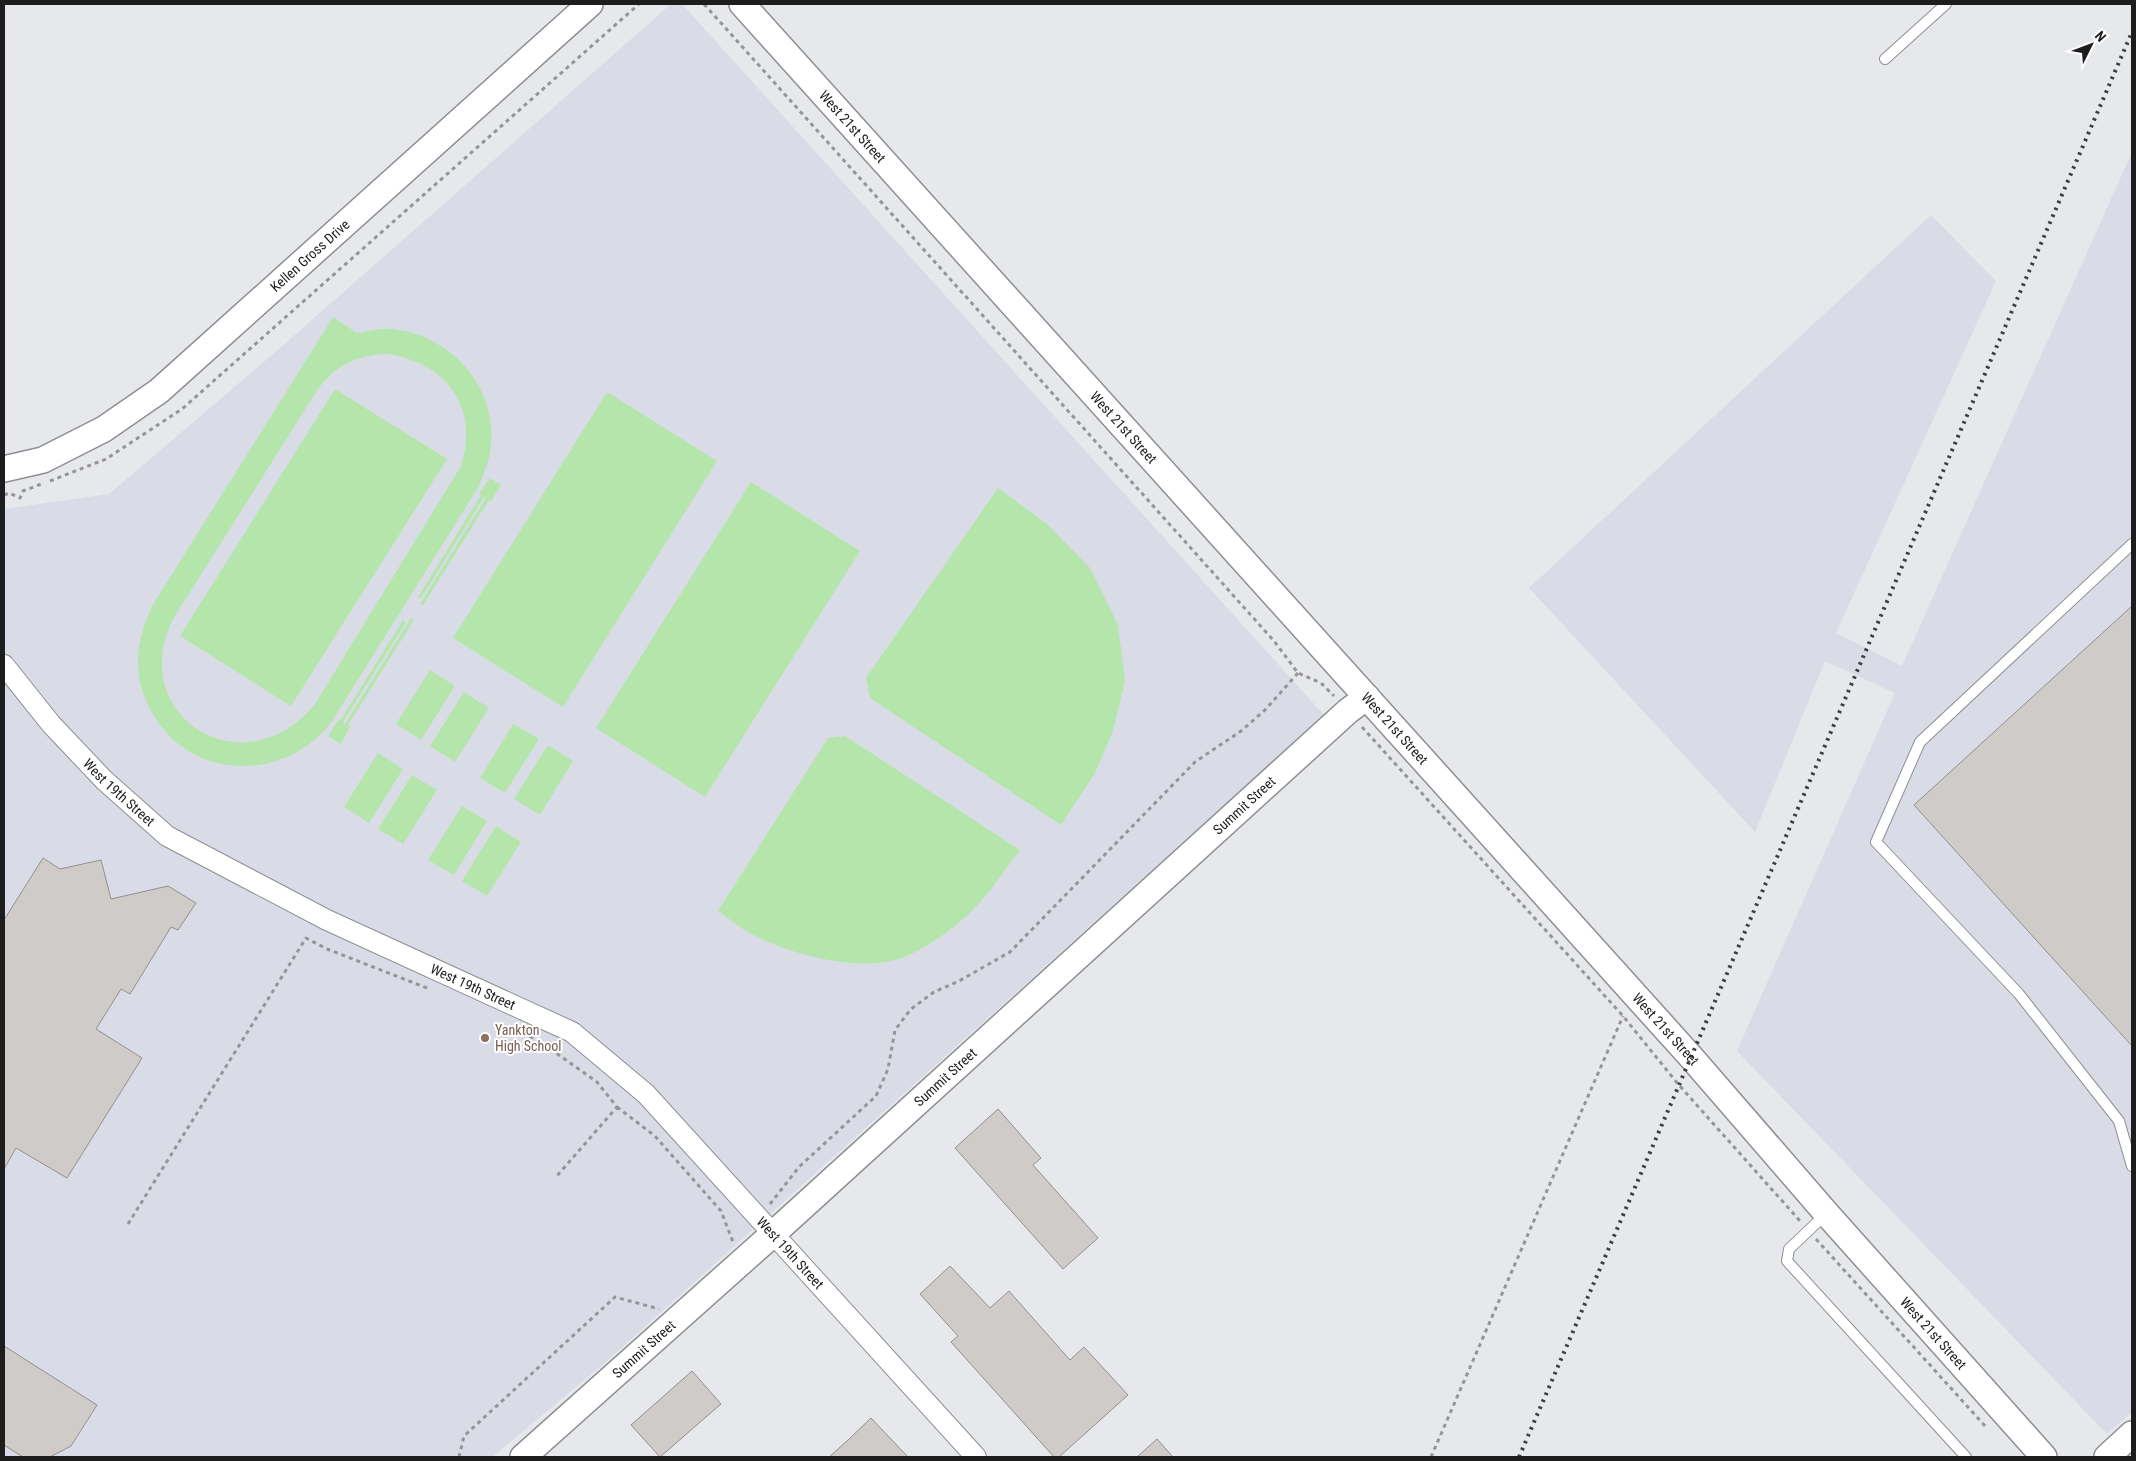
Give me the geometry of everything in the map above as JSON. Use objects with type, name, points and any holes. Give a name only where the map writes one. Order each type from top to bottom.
[{"type":"street","name":"Kellen Gross Drive","points":[[4,469],[43,460],[104,429],[159,391],[590,4]]},
{"type":"street","name":"West 21st Street","points":[[742,4],[1691,1057],[1827,1214],[2044,1457]]},
{"type":"street","name":"West 19th Street","points":[[4,665],[51,724],[104,780],[167,836],[327,920],[572,1032],[646,1094],[976,1457]]},
{"type":"street","name":"Summit Street","points":[[523,1457],[767,1225],[1348,711],[1367,697]]},
{"type":"lane","points":[[1885,59],[1946,4]]},
{"type":"lane","points":[[2132,544],[1920,742],[1876,842],[2019,994],[2119,1121],[2132,1166]]},
{"type":"lane","points":[[1827,1214],[1789,1249],[1787,1261],[1966,1457]]},
{"type":"path","points":[[4,495],[9,493],[20,498],[23,491],[33,486],[62,478],[106,459],[182,409],[639,4]]},
{"type":"path","points":[[516,1028],[550,1048],[597,1082],[617,1108],[656,1136],[721,1211],[734,1244],[767,1225],[799,1168],[876,1096],[888,1069],[896,1030],[911,1009],[934,992],[959,982],[1010,952],[1195,762],[1259,716],[1284,691],[1298,673]]},
{"type":"path","points":[[128,1224],[306,938],[327,949],[435,992]]},
{"type":"path","points":[[1431,1457],[1623,1016]]},
{"type":"path","points":[[556,1177],[617,1108]]},
{"type":"path","points":[[459,1457],[464,1436],[615,1297],[660,1309]]},
{"type":"shaded area","name":"Yankton High School","points":[[671,4],[682,4],[1324,715],[607,1361],[492,1457],[4,1457],[4,509],[109,494],[280,348]]},
{"type":"shaded area","points":[[2132,152],[2132,1412],[2107,1434],[1737,1051],[1895,693],[1825,661],[1755,832],[1529,588],[1931,215],[1996,281],[1836,633],[1902,666]]},
{"type":"green space","points":[[333,317],[357,333],[392,329],[414,333],[434,342],[452,354],[468,370],[480,387],[488,407],[491,429],[489,457],[478,488],[335,716],[321,734],[302,749],[281,759],[259,765],[236,766],[214,762],[193,754],[174,740],[158,722],[149,708],[139,677],[140,640],[152,606]],"holes":[[[387,354],[408,359],[426,367],[441,377],[453,391],[461,407],[466,425],[466,445],[461,466],[315,704],[287,729],[256,741],[226,741],[199,730],[178,711],[165,685],[162,654],[173,619],[318,389],[325,381],[340,368],[357,359]]]},
{"type":"green space","points":[[335,389],[447,459],[291,706],[180,636]]},
{"type":"green space","points":[[607,392],[717,461],[563,707],[453,638]]},
{"type":"green space","points":[[490,478],[501,485],[491,501],[489,500],[423,605],[420,604],[486,498],[484,497],[421,598],[418,597]]},
{"type":"green space","points":[[751,482],[860,551],[705,797],[596,728]]},
{"type":"green space","points":[[998,488],[1048,525],[1090,568],[1118,625],[1125,681],[1113,731],[1095,773],[1061,825],[870,698],[866,678]]},
{"type":"green space","points":[[411,618],[414,620],[348,725],[350,727],[341,744],[328,736],[338,720],[340,721],[403,620],[406,622],[343,722],[345,724]]},
{"type":"green space","points":[[430,670],[455,686],[421,740],[396,724]]},
{"type":"green space","points":[[464,692],[489,708],[455,762],[430,746]]},
{"type":"green space","points":[[513,724],[539,739],[505,793],[480,778]]},
{"type":"green space","points":[[845,736],[1020,850],[981,901],[956,925],[917,951],[889,961],[847,963],[803,954],[742,929],[718,911],[828,738]]},
{"type":"green space","points":[[548,745],[573,761],[540,815],[514,799]]},
{"type":"green space","points":[[378,753],[403,769],[369,823],[344,807]]},
{"type":"green space","points":[[412,775],[437,790],[403,844],[378,829]]},
{"type":"green space","points":[[462,806],[487,821],[454,875],[428,860]]},
{"type":"green space","points":[[496,826],[521,842],[487,896],[462,881]]},
{"type":"building","points":[[2132,606],[2132,1046],[1914,805]]},
{"type":"building","points":[[43,858],[60,869],[101,860],[111,899],[168,886],[196,903],[178,930],[171,927],[130,994],[121,989],[96,1029],[142,1058],[67,1178],[16,1148],[4,1169],[4,920]]},
{"type":"building","points":[[998,1109],[1041,1158],[1033,1165],[1098,1238],[1063,1269],[955,1148]]},
{"type":"building","points":[[950,1266],[990,1308],[1009,1291],[1070,1360],[1084,1347],[1128,1395],[1059,1457],[1054,1457],[951,1342],[958,1336],[920,1294]]},
{"type":"building","points":[[4,1346],[97,1405],[71,1446],[50,1457],[23,1457],[4,1445]]},
{"type":"building","points":[[692,1371],[721,1404],[660,1457],[631,1425]]},
{"type":"building","points":[[871,1418],[908,1457],[829,1457],[847,1441]]},
{"type":"building","points":[[1157,1439],[1173,1457],[1137,1457]]},
{"type":"railway","points":[[1519,1457],[2132,32]]},
{"type":"place","name":"Yankton High School","points":[[485,1038]]}]
